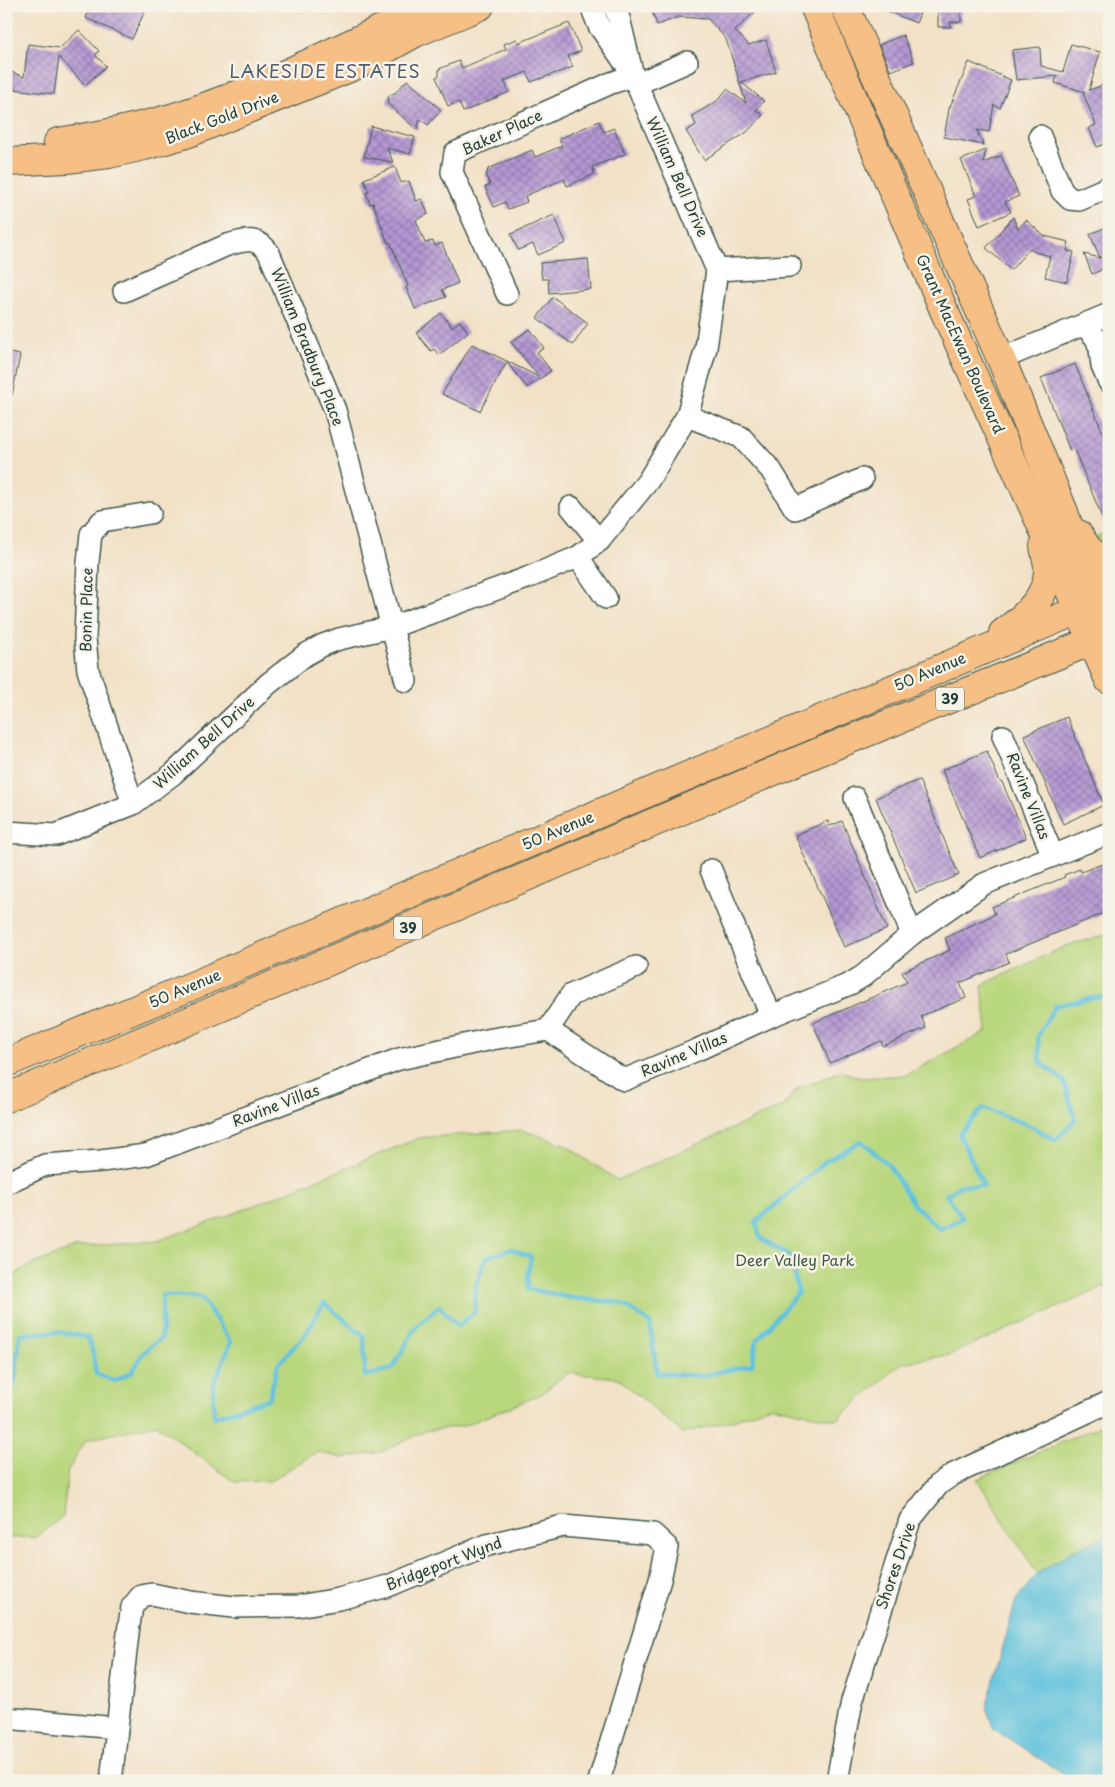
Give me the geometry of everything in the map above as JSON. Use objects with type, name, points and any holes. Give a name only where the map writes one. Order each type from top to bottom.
[{"type":"main road","name":"Black Gold Drive","points":[[6,145],[55,143],[111,133],[188,113],[273,79],[430,6]]},
{"type":"main road","name":"Black Gold Drive","points":[[6,162],[67,159],[109,154],[186,134],[357,65],[415,33],[480,6]]},
{"type":"main road","name":"Grant MacEwan Boulevard","points":[[814,6],[946,315],[1052,516],[1099,618],[1109,680]]},
{"type":"main road","name":"Grant MacEwan Boulevard","points":[[845,6],[1000,359],[1052,516]]},
{"type":"main road","points":[[1052,516],[1109,567]]},
{"type":"main road","points":[[976,653],[1021,619],[1038,600],[1048,566],[1052,516]]},
{"type":"main road","name":"50 Avenue","points":[[6,1063],[190,987],[976,653],[1099,618]]},
{"type":"main road","name":"50 Avenue","points":[[6,1098],[810,756],[1099,618]]},
{"type":"street","name":"William Bell Drive","points":[[591,6],[600,26],[635,80]]},
{"type":"street","name":"William Bell Drive","points":[[6,832],[56,835],[133,804],[173,774],[268,684],[305,655],[339,639],[392,626],[527,578],[578,557],[599,541],[648,481],[687,416],[706,348],[717,270],[635,80],[619,18],[614,6]]},
{"type":"street","points":[[635,80],[686,62]]},
{"type":"street","name":"Baker Place","points":[[507,294],[452,172],[455,153],[611,83],[635,80]]},
{"type":"street","points":[[1040,136],[1062,191],[1070,198],[1079,200],[1109,187]]},
{"type":"street","name":"William Bradbury Place","points":[[124,291],[227,245],[254,241],[262,244],[269,253],[334,410],[392,626]]},
{"type":"street","points":[[717,270],[790,266]]},
{"type":"street","points":[[1000,359],[1109,314]]},
{"type":"street","points":[[1084,325],[1085,343],[1106,374]]},
{"type":"street","points":[[687,416],[741,437],[772,470],[795,509],[862,480]]},
{"type":"street","points":[[571,507],[599,541]]},
{"type":"street","name":"Bonin Place","points":[[133,804],[88,670],[85,638],[88,562],[91,534],[102,521],[150,513]]},
{"type":"street","points":[[578,557],[606,598]]},
{"type":"street","points":[[392,626],[406,682]]},
{"type":"street","name":"Ravine Villas","points":[[1004,736],[1053,856]]},
{"type":"street","points":[[855,798],[912,934]]},
{"type":"street","name":"Ravine Villas","points":[[6,1183],[45,1165],[101,1161],[146,1155],[399,1060],[492,1039],[548,1030],[624,1080],[850,984],[863,976],[912,934],[984,884],[1109,833]]},
{"type":"street","points":[[711,870],[771,1016]]},
{"type":"street","points":[[548,1030],[571,995],[636,967]]},
{"type":"street","name":"Shores Drive","points":[[837,1781],[852,1701],[910,1520],[939,1484],[952,1475],[1109,1402]]},
{"type":"street","name":"Bridgeport Wynd","points":[[111,1781],[130,1616],[132,1607],[141,1596],[152,1594],[190,1602],[234,1607],[298,1606],[339,1599],[388,1586],[487,1544],[563,1526],[653,1534],[666,1547],[660,1580],[599,1781]]},
{"type":"street","points":[[6,1718],[117,1728]]},
{"type":"green space","points":[[1109,531],[1109,546],[1095,537]]},
{"type":"green space","name":"Deer Valley Park","points":[[1109,934],[1109,1285],[949,1355],[902,1363],[836,1420],[771,1406],[730,1421],[682,1433],[618,1378],[567,1373],[540,1395],[463,1426],[425,1431],[382,1452],[342,1458],[317,1452],[270,1481],[234,1482],[156,1424],[86,1440],[68,1470],[63,1516],[37,1537],[6,1538],[6,1281],[28,1266],[77,1247],[157,1241],[230,1215],[419,1138],[522,1130],[564,1144],[617,1180],[783,1106],[797,1089],[841,1071],[862,1078],[906,1075],[987,1031],[982,985],[1066,946]]},
{"type":"green space","points":[[1109,1422],[1109,1534],[1069,1553],[1037,1574],[977,1479]]},
{"type":"water","points":[[194,6],[235,6],[210,11]]},
{"type":"water","points":[[1109,1534],[1109,1781],[1069,1781],[1066,1776],[994,1729],[986,1708],[1016,1600],[1037,1574],[1069,1553]]},
{"type":"building","points":[[91,6],[147,6],[132,39],[86,18]]},
{"type":"building","points":[[650,6],[761,6],[735,31],[749,45],[766,40],[776,72],[741,82],[764,101],[756,110],[763,115],[747,132],[704,160],[686,131],[696,125],[692,116],[717,101],[727,89],[746,103],[726,39],[708,19],[679,17],[657,25]]},
{"type":"building","points":[[875,6],[923,6],[916,23]]},
{"type":"building","points":[[938,6],[961,6],[961,22],[950,22],[951,27],[938,27]]},
{"type":"building","points":[[569,23],[581,51],[568,56],[573,67],[531,82],[527,72],[504,81],[509,92],[463,112],[459,102],[448,106],[436,77],[439,76],[439,69],[459,61],[462,68],[506,49],[504,44],[517,39],[518,43]]},
{"type":"building","points":[[79,30],[99,51],[95,55],[106,66],[85,85],[59,57],[54,94],[6,88],[6,70],[24,77],[28,44],[60,48]]},
{"type":"building","points":[[903,35],[914,62],[891,71],[879,45]]},
{"type":"building","points":[[1071,44],[1100,52],[1089,90],[1109,83],[1109,142],[1097,147],[1089,128],[1096,125],[1083,93],[1085,92],[1055,83],[1057,76],[1016,80],[1012,50],[1040,47],[1041,66],[1063,72]]},
{"type":"building","points":[[969,62],[1011,80],[1000,108],[994,105],[989,132],[977,130],[983,145],[944,137],[949,109]]},
{"type":"building","points":[[407,80],[441,110],[428,125],[420,119],[417,130],[387,103],[389,95],[395,93]]},
{"type":"building","points":[[599,121],[604,132],[614,128],[625,154],[592,167],[595,174],[567,186],[564,179],[525,196],[527,202],[508,209],[505,202],[494,207],[485,187],[490,185],[486,176],[488,169],[532,150],[535,157],[562,146],[559,139]]},
{"type":"building","points":[[371,126],[415,137],[410,154],[387,148],[393,162],[364,157]]},
{"type":"building","points":[[986,150],[983,163],[1001,156],[1019,196],[1005,202],[1011,212],[979,226],[968,199],[976,196],[961,160]]},
{"type":"building","points":[[395,167],[401,183],[409,181],[416,201],[422,199],[428,214],[416,220],[425,243],[433,241],[435,246],[442,243],[458,283],[442,290],[446,297],[415,309],[390,242],[388,243],[373,203],[370,204],[366,193],[369,192],[364,179]]},
{"type":"building","points":[[554,215],[566,243],[538,255],[533,244],[518,250],[511,234]]},
{"type":"building","points":[[1013,217],[1018,229],[1026,220],[1044,236],[1069,242],[1067,251],[1074,252],[1067,282],[1045,277],[1050,256],[1035,252],[1030,248],[1011,270],[986,248]]},
{"type":"building","points":[[1109,226],[1109,278],[1105,268],[1092,274],[1084,254],[1100,258],[1090,234]]},
{"type":"building","points":[[588,259],[591,289],[549,293],[548,279],[542,279],[540,263]]},
{"type":"building","points":[[553,297],[588,323],[573,345],[537,318]]},
{"type":"building","points":[[441,313],[452,327],[460,321],[468,332],[439,355],[434,349],[431,351],[416,333]]},
{"type":"building","points":[[530,329],[544,348],[537,352],[551,371],[527,388],[507,362],[480,411],[442,394],[472,344],[539,377],[511,342]]},
{"type":"building","points":[[6,352],[20,355],[12,395],[6,395]]},
{"type":"building","points":[[1075,364],[1109,448],[1109,534],[1074,449],[1070,451],[1041,378]]},
{"type":"building","points":[[1067,717],[1104,805],[1063,824],[1024,735]]},
{"type":"building","points":[[987,751],[1026,838],[980,858],[942,770]]},
{"type":"building","points":[[919,780],[959,875],[916,893],[876,798]]},
{"type":"building","points":[[828,821],[830,826],[842,821],[887,929],[844,947],[795,835]]},
{"type":"building","points":[[1102,864],[1109,881],[1109,911],[1006,954],[1009,962],[960,983],[966,998],[921,1016],[926,1028],[883,1046],[881,1041],[830,1063],[813,1023],[907,982],[902,972],[950,950],[945,938],[995,914],[992,907],[1065,877],[1064,875],[1080,869],[1081,872]]},
{"type":"waterway","points":[[6,1392],[14,1386],[20,1334],[59,1332],[87,1337],[92,1349],[96,1374],[115,1381],[133,1371],[143,1353],[162,1337],[162,1295],[201,1297],[231,1342],[213,1386],[214,1417],[269,1399],[278,1364],[305,1335],[324,1303],[364,1336],[365,1376],[392,1369],[415,1328],[439,1306],[458,1326],[475,1312],[475,1289],[486,1258],[511,1249],[531,1257],[528,1289],[572,1298],[622,1303],[650,1323],[657,1373],[701,1376],[752,1365],[757,1340],[798,1293],[791,1256],[760,1238],[756,1222],[826,1161],[861,1141],[888,1164],[913,1204],[940,1229],[963,1218],[946,1195],[961,1185],[984,1186],[959,1134],[983,1108],[1031,1126],[1056,1140],[1075,1120],[1064,1081],[1040,1062],[1038,1036],[1055,1006],[1091,998],[1109,997]]},
{"type":"district","name":"LAKESIDE ESTATES","points":[[325,72]]}]
